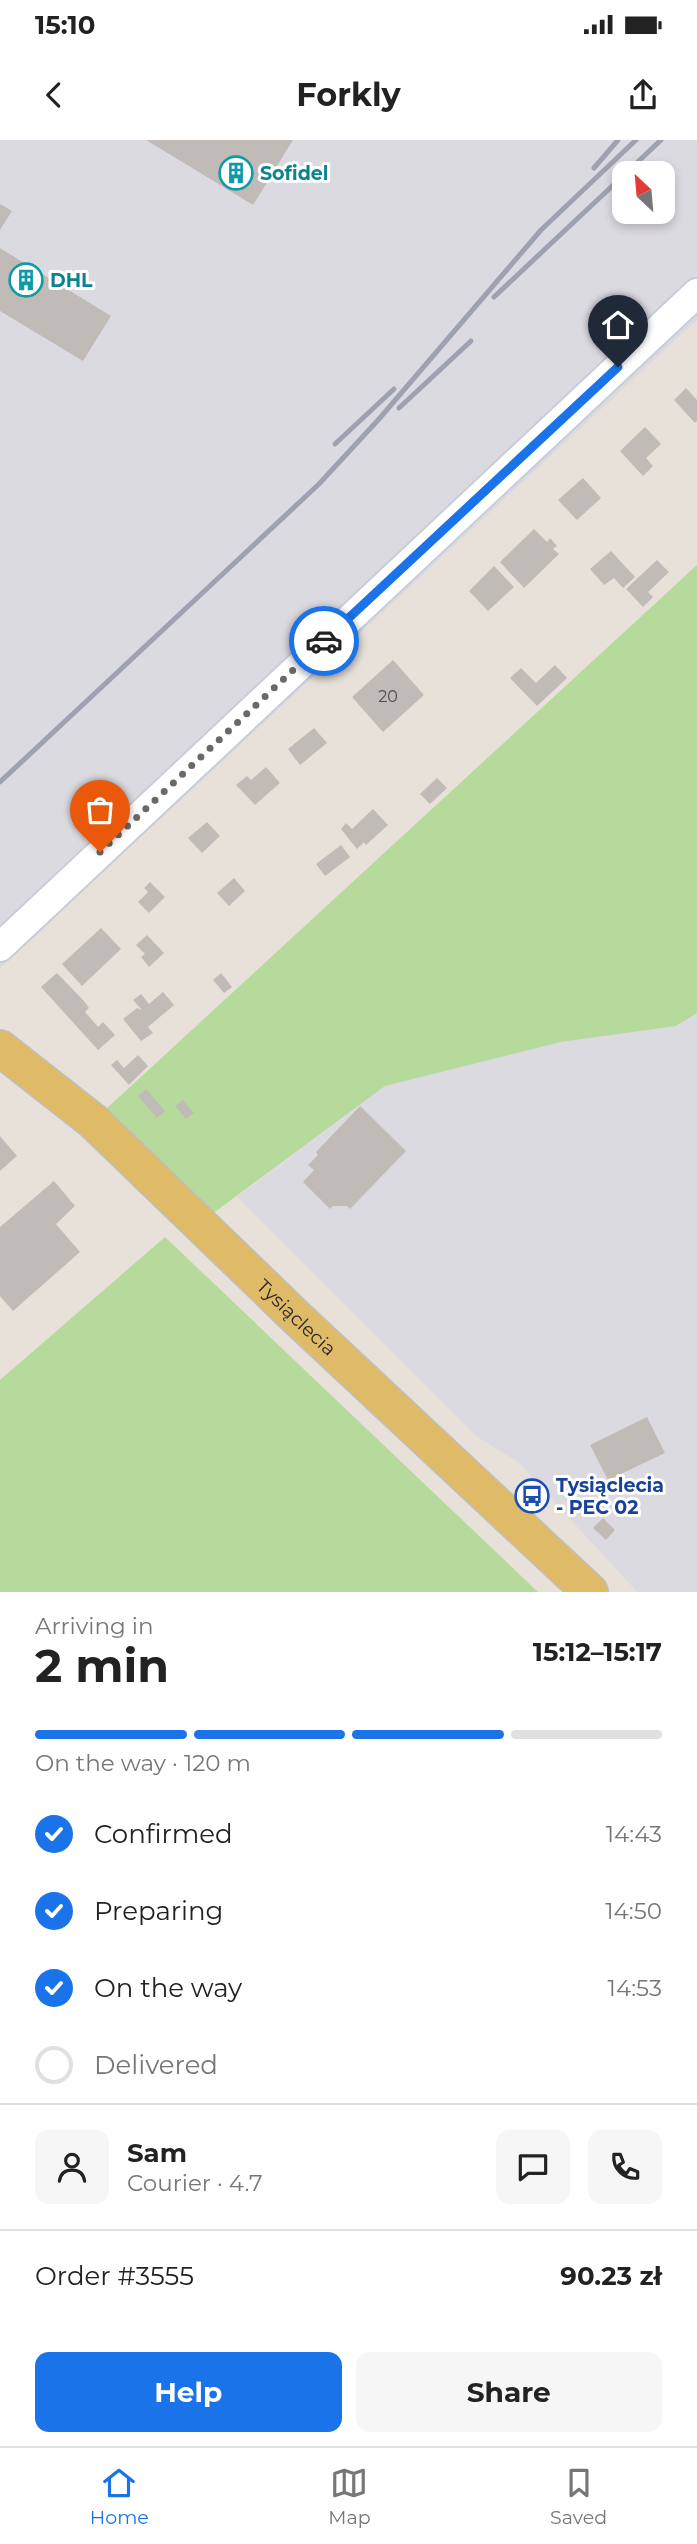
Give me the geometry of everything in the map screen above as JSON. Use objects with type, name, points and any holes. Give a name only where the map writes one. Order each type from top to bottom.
[{"type":"main road","name":"Tysiąclecia","points":[[0,1048],[93,1121],[298,1319],[590,1592]]},
{"type":"street","points":[[0,947],[697,293]]},
{"type":"shaded area","points":[[0,140],[697,140],[697,320],[0,968]]},
{"type":"shaded area","points":[[697,1013],[697,1592],[637,1592],[519,1463],[476,1436],[237,1197],[385,1086],[561,1042],[676,1026]]},
{"type":"green space","points":[[697,565],[697,1013],[676,1026],[561,1042],[385,1086],[200,1223],[93,1121]]},
{"type":"green space","points":[[165,1237],[538,1592],[0,1592],[0,1380]]},
{"type":"building","name":"Sofidel","points":[[146,140],[293,140],[253,205]]},
{"type":"building","points":[[0,204],[12,211],[0,230]]},
{"type":"building","name":"DHL","points":[[0,248],[111,316],[83,361],[0,311]]},
{"type":"building","points":[[630,297],[639,308],[633,314],[623,303]]},
{"type":"building","points":[[686,388],[697,400],[695,423],[674,400]]},
{"type":"building","points":[[645,427],[661,444],[646,458],[653,466],[643,476],[620,451]]},
{"type":"building","points":[[583,478],[601,498],[577,520],[558,500]]},
{"type":"building","points":[[534,529],[547,542],[550,538],[557,546],[553,549],[559,554],[524,588],[500,562]]},
{"type":"building","points":[[611,551],[635,577],[623,588],[614,578],[604,585],[590,569]]},
{"type":"building","points":[[657,560],[669,572],[648,592],[653,597],[643,607],[626,589]]},
{"type":"building","points":[[494,566],[514,587],[488,611],[469,591]]},
{"type":"building","points":[[393,660],[424,695],[383,732],[352,697]]},
{"type":"building","points":[[555,665],[567,678],[537,706],[510,678],[521,668],[536,683]]},
{"type":"building","points":[[314,728],[327,743],[300,765],[288,749]]},
{"type":"building","points":[[266,767],[280,783],[255,805],[236,785],[247,776],[251,780]]},
{"type":"building","points":[[437,778],[447,788],[430,804],[420,794]]},
{"type":"building","points":[[373,809],[388,825],[366,845],[364,842],[357,849],[341,829],[346,823],[352,829]]},
{"type":"building","points":[[207,822],[220,836],[202,853],[188,838]]},
{"type":"building","points":[[341,845],[350,857],[325,876],[316,864]]},
{"type":"building","points":[[234,878],[245,891],[229,906],[217,893]]},
{"type":"building","points":[[150,882],[165,897],[149,913],[138,902],[148,892],[144,888]]},
{"type":"building","points":[[101,928],[121,949],[82,986],[62,964]]},
{"type":"building","points":[[147,935],[164,953],[149,967],[141,957],[145,954],[136,945]]},
{"type":"building","points":[[57,973],[84,1001],[89,1008],[85,1012],[98,1027],[103,1022],[115,1035],[98,1050],[41,987]]},
{"type":"building","points":[[221,973],[232,987],[224,993],[213,980]]},
{"type":"building","points":[[163,992],[174,1005],[148,1027],[153,1033],[141,1041],[123,1019],[137,1008],[142,1010],[133,1000],[141,994],[149,1004]]},
{"type":"building","points":[[138,1055],[148,1066],[129,1085],[111,1065],[117,1060],[124,1068]]},
{"type":"building","points":[[146,1089],[165,1111],[157,1118],[138,1096]]},
{"type":"building","points":[[183,1100],[194,1113],[186,1119],[175,1106]]},
{"type":"building","points":[[360,1106],[406,1151],[350,1209],[347,1206],[333,1206],[330,1209],[303,1182],[314,1170],[308,1165],[318,1155],[316,1152]]},
{"type":"building","points":[[0,1136],[17,1156],[0,1171]]},
{"type":"building","points":[[54,1181],[75,1206],[56,1224],[80,1252],[13,1311],[0,1296],[0,1227]]},
{"type":"building","points":[[647,1417],[665,1453],[608,1480],[590,1445]]},
{"type":"building","points":[[603,1518],[615,1530],[606,1540],[593,1528]]},
{"type":"railway","points":[[594,168],[618,140]]},
{"type":"railway","points":[[0,782],[319,484],[379,419],[541,230],[636,140]]},
{"type":"railway","points":[[639,161],[661,140]]},
{"type":"railway","points":[[494,297],[612,186]]},
{"type":"railway","points":[[399,408],[471,341]]},
{"type":"railway","points":[[335,444],[394,389]]},
{"type":"way so far","points":[[100,852],[324,641]]},
{"type":"place","name":"Sofidel","points":[[236,173]]},
{"type":"place","name":"DHL","points":[[26,280]]},
{"type":"place","name":"Tysiąclecia - PEC 02","points":[[532,1496]]},
{"type":"route","points":[[324,641],[618,367]]}]
